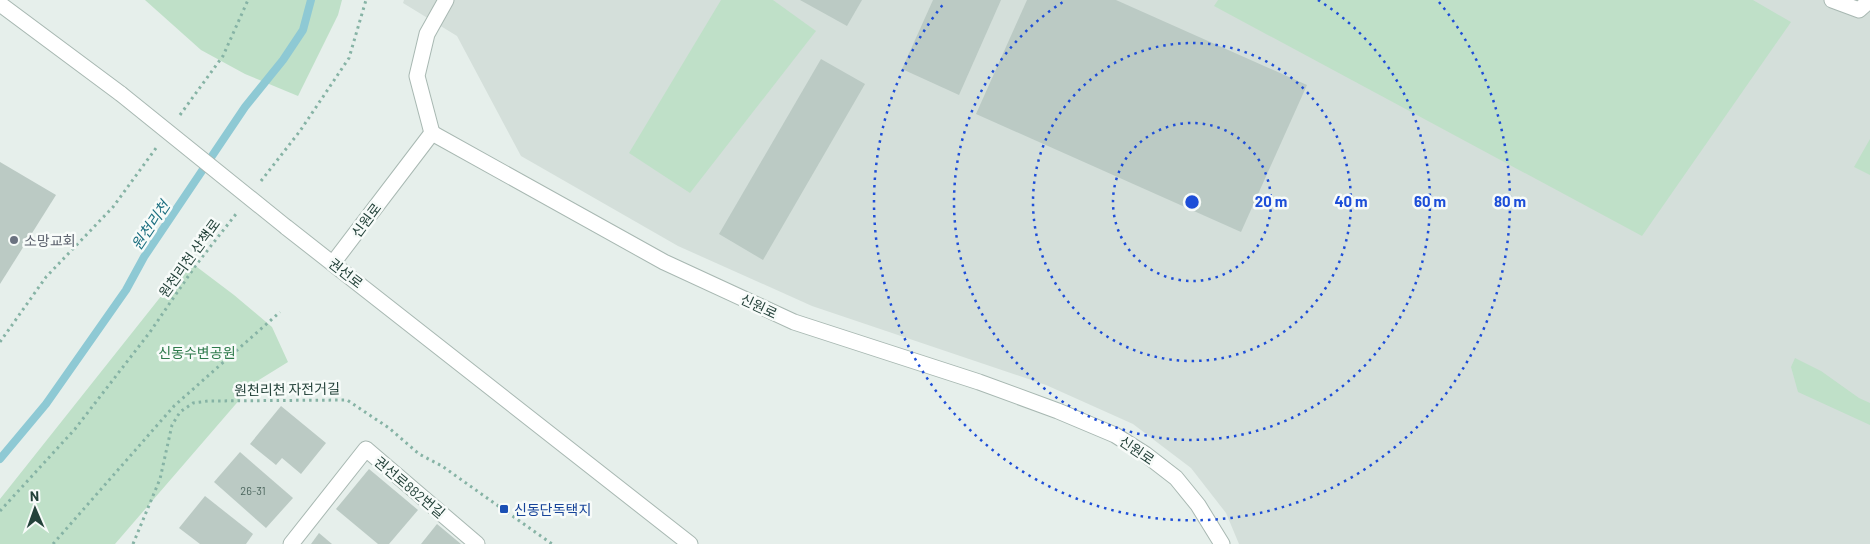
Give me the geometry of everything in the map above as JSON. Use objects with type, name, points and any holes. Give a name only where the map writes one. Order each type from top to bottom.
[{"type":"street","points":[[432,133],[417,76],[427,34],[446,0]]},
{"type":"street","points":[[1832,0],[1859,10],[1870,0]]},
{"type":"street","name":"권선로","points":[[0,4],[121,94],[286,227],[690,544]]},
{"type":"street","name":"신원로","points":[[333,263],[432,133],[664,262],[794,322],[979,382],[1058,410],[1115,435],[1145,454],[1176,478],[1198,505],[1222,544]]},
{"type":"street","name":"권선로882번길","points":[[291,544],[366,449],[477,544]]},
{"type":"path","points":[[176,120],[223,56],[248,0]]},
{"type":"path","points":[[257,186],[300,131],[349,58],[366,0]]},
{"type":"path","points":[[0,342],[46,277],[113,207],[159,144]]},
{"type":"path","name":"원천리천 산책로","points":[[0,511],[75,429],[150,332],[196,265],[239,210]]},
{"type":"path","points":[[53,544],[174,406],[280,312]]},
{"type":"path","name":"원천리천 자전거길","points":[[133,544],[137,539],[160,479],[172,425],[180,412],[193,403],[208,401],[347,400],[389,428],[419,454],[442,466],[552,544]]},
{"type":"shaded area","points":[[404,0],[1870,0],[1870,544],[1239,544],[1226,513],[1191,468],[1133,424],[1046,385],[812,306],[678,246],[521,156],[457,36],[403,3]]},
{"type":"green space","points":[[145,0],[342,0],[338,15],[298,96],[245,74],[201,50]]},
{"type":"green space","points":[[721,0],[773,0],[816,31],[690,193],[629,153]]},
{"type":"green space","points":[[1218,0],[1753,0],[1791,22],[1642,236],[1214,6]]},
{"type":"green space","points":[[1870,139],[1870,175],[1854,167]]},
{"type":"green space","name":"신동수변공원","points":[[189,261],[272,327],[288,362],[254,383],[115,544],[0,544],[0,499]]},
{"type":"green space","points":[[1795,358],[1821,371],[1859,398],[1870,403],[1870,425],[1798,392],[1791,367]]},
{"type":"building","points":[[800,0],[862,0],[847,26]]},
{"type":"building","points":[[933,0],[1001,0],[959,95],[902,69]]},
{"type":"building","points":[[1027,0],[1116,0],[1307,85],[1241,232],[976,114]]},
{"type":"building","points":[[821,59],[865,84],[763,260],[719,234]]},
{"type":"building","name":"소망교회","points":[[0,162],[56,195],[0,284]]},
{"type":"building","points":[[281,406],[326,443],[301,474],[282,458],[276,465],[250,444]]},
{"type":"building","points":[[240,452],[293,498],[266,528],[214,482]]},
{"type":"building","points":[[369,469],[418,510],[389,544],[378,544],[336,509]]},
{"type":"building","points":[[205,496],[253,534],[246,544],[200,544],[179,528]]},
{"type":"building","points":[[437,524],[461,544],[421,544]]},
{"type":"building","points":[[319,533],[332,544],[311,544]]},
{"type":"waterway","name":"원천리천","points":[[0,459],[46,404],[126,290],[144,257],[245,107],[283,60],[303,30],[311,0]]},
{"type":"place","name":"소망교회","points":[[14,240]]},
{"type":"place","name":"신동단독택지","points":[[504,509]]}]
